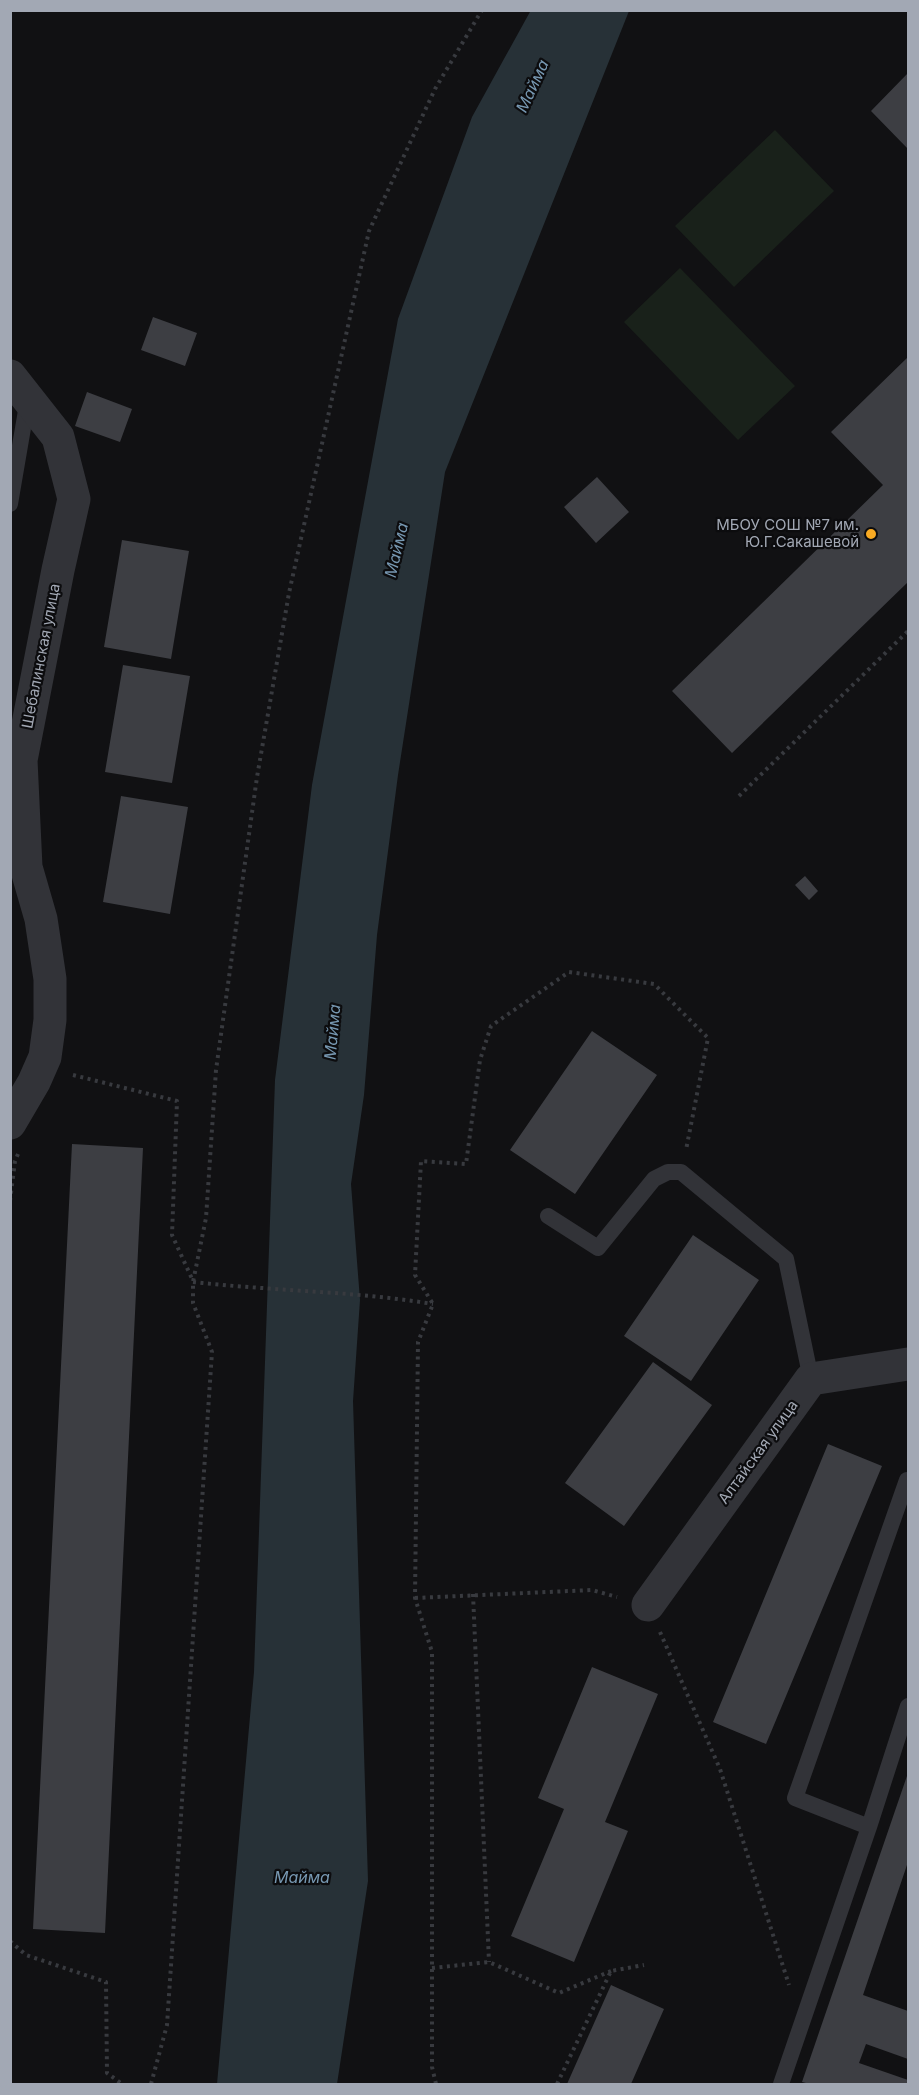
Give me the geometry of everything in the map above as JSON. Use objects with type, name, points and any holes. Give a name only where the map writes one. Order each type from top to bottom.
[{"type":"street","name":"Шебалинская улица","points":[[10,1124],[34,1082],[45,1057],[50,1020],[50,980],[41,919],[26,867],[21,760],[74,499],[58,437],[19,387]]},
{"type":"street","points":[[811,1379],[909,1364]]},
{"type":"street","name":"Алтайская улица","points":[[648,1605],[811,1379]]},
{"type":"lane","points":[[10,504],[19,387]]},
{"type":"lane","points":[[548,1216],[598,1248],[654,1179],[668,1172],[681,1172],[786,1259],[811,1379]]},
{"type":"lane","points":[[869,1827],[795,1798],[907,1480]]},
{"type":"lane","points":[[781,2085],[909,1706]]},
{"type":"path","points":[[151,2085],[167,2025],[212,1352],[193,1303],[193,1282],[206,1218],[216,1070],[259,765],[289,593],[369,231],[435,89],[482,10]]},
{"type":"path","points":[[739,796],[909,631]]},
{"type":"path","points":[[433,1304],[415,1275],[421,1161],[466,1164],[480,1060],[491,1026],[569,972],[654,984],[708,1038],[681,1172]]},
{"type":"path","points":[[68,1074],[177,1101],[172,1235],[193,1282]]},
{"type":"path","points":[[193,1282],[397,1298],[433,1304]]},
{"type":"path","points":[[433,1304],[418,1342],[415,1598],[432,1652],[432,2067],[436,2085]]},
{"type":"path","points":[[415,1598],[592,1590],[648,1605],[720,1769],[802,2026]]},
{"type":"path","points":[[473,1594],[489,1962]]},
{"type":"path","points":[[10,1941],[26,1955],[106,1982],[108,2073],[122,2085]]},
{"type":"path","points":[[432,1968],[489,1962],[559,1992],[611,1971],[644,1965]]},
{"type":"path","points":[[557,2085],[611,1971]]},
{"type":"shaded area","points":[[775,130],[834,191],[734,287],[675,226]]},
{"type":"shaded area","points":[[680,268],[795,386],[738,440],[624,322]]},
{"type":"water","name":"Майма","points":[[531,10],[629,11],[445,472],[398,775],[377,935],[364,1095],[351,1184],[360,1300],[353,1401],[368,1881],[337,2084],[217,2084],[254,1672],[275,1080],[312,785],[398,319],[472,117]]},
{"type":"building","points":[[908,73],[908,149],[871,111]]},
{"type":"building","points":[[153,317],[197,333],[185,366],[141,350]]},
{"type":"building","name":"МБОУ СОШ №7 им. Ю.Г.Сакашевой","points":[[908,357],[908,582],[732,753],[672,691],[883,485],[831,432]]},
{"type":"building","points":[[87,392],[132,409],[120,442],[75,426]]},
{"type":"building","points":[[597,477],[629,512],[596,543],[564,507]]},
{"type":"building","points":[[122,540],[189,551],[171,659],[104,647]]},
{"type":"building","points":[[123,665],[190,676],[172,783],[105,772]]},
{"type":"building","points":[[121,796],[188,807],[170,914],[103,902]]},
{"type":"building","points":[[805,876],[818,891],[809,900],[795,885]]},
{"type":"building","points":[[592,1031],[657,1075],[575,1194],[510,1150]]},
{"type":"building","points":[[72,1144],[143,1148],[105,1933],[33,1929]]},
{"type":"building","points":[[693,1235],[759,1280],[691,1381],[624,1336]]},
{"type":"building","points":[[653,1362],[712,1405],[624,1526],[565,1483]]},
{"type":"building","points":[[828,1444],[882,1466],[766,1744],[713,1722]]},
{"type":"building","points":[[592,1667],[658,1694],[605,1822],[628,1831],[574,1962],[511,1936],[564,1809],[538,1798]]},
{"type":"building","points":[[908,1773],[908,1862],[863,1995],[908,2011],[908,2059],[866,2044],[859,2063],[908,2080],[908,2084],[810,2084],[802,2082]]},
{"type":"building","points":[[611,1985],[664,2009],[631,2084],[567,2084]]},
{"type":"place","name":"МБОУ СОШ №7 им. Ю.Г.Сакашевой","points":[[871,534]]}]
